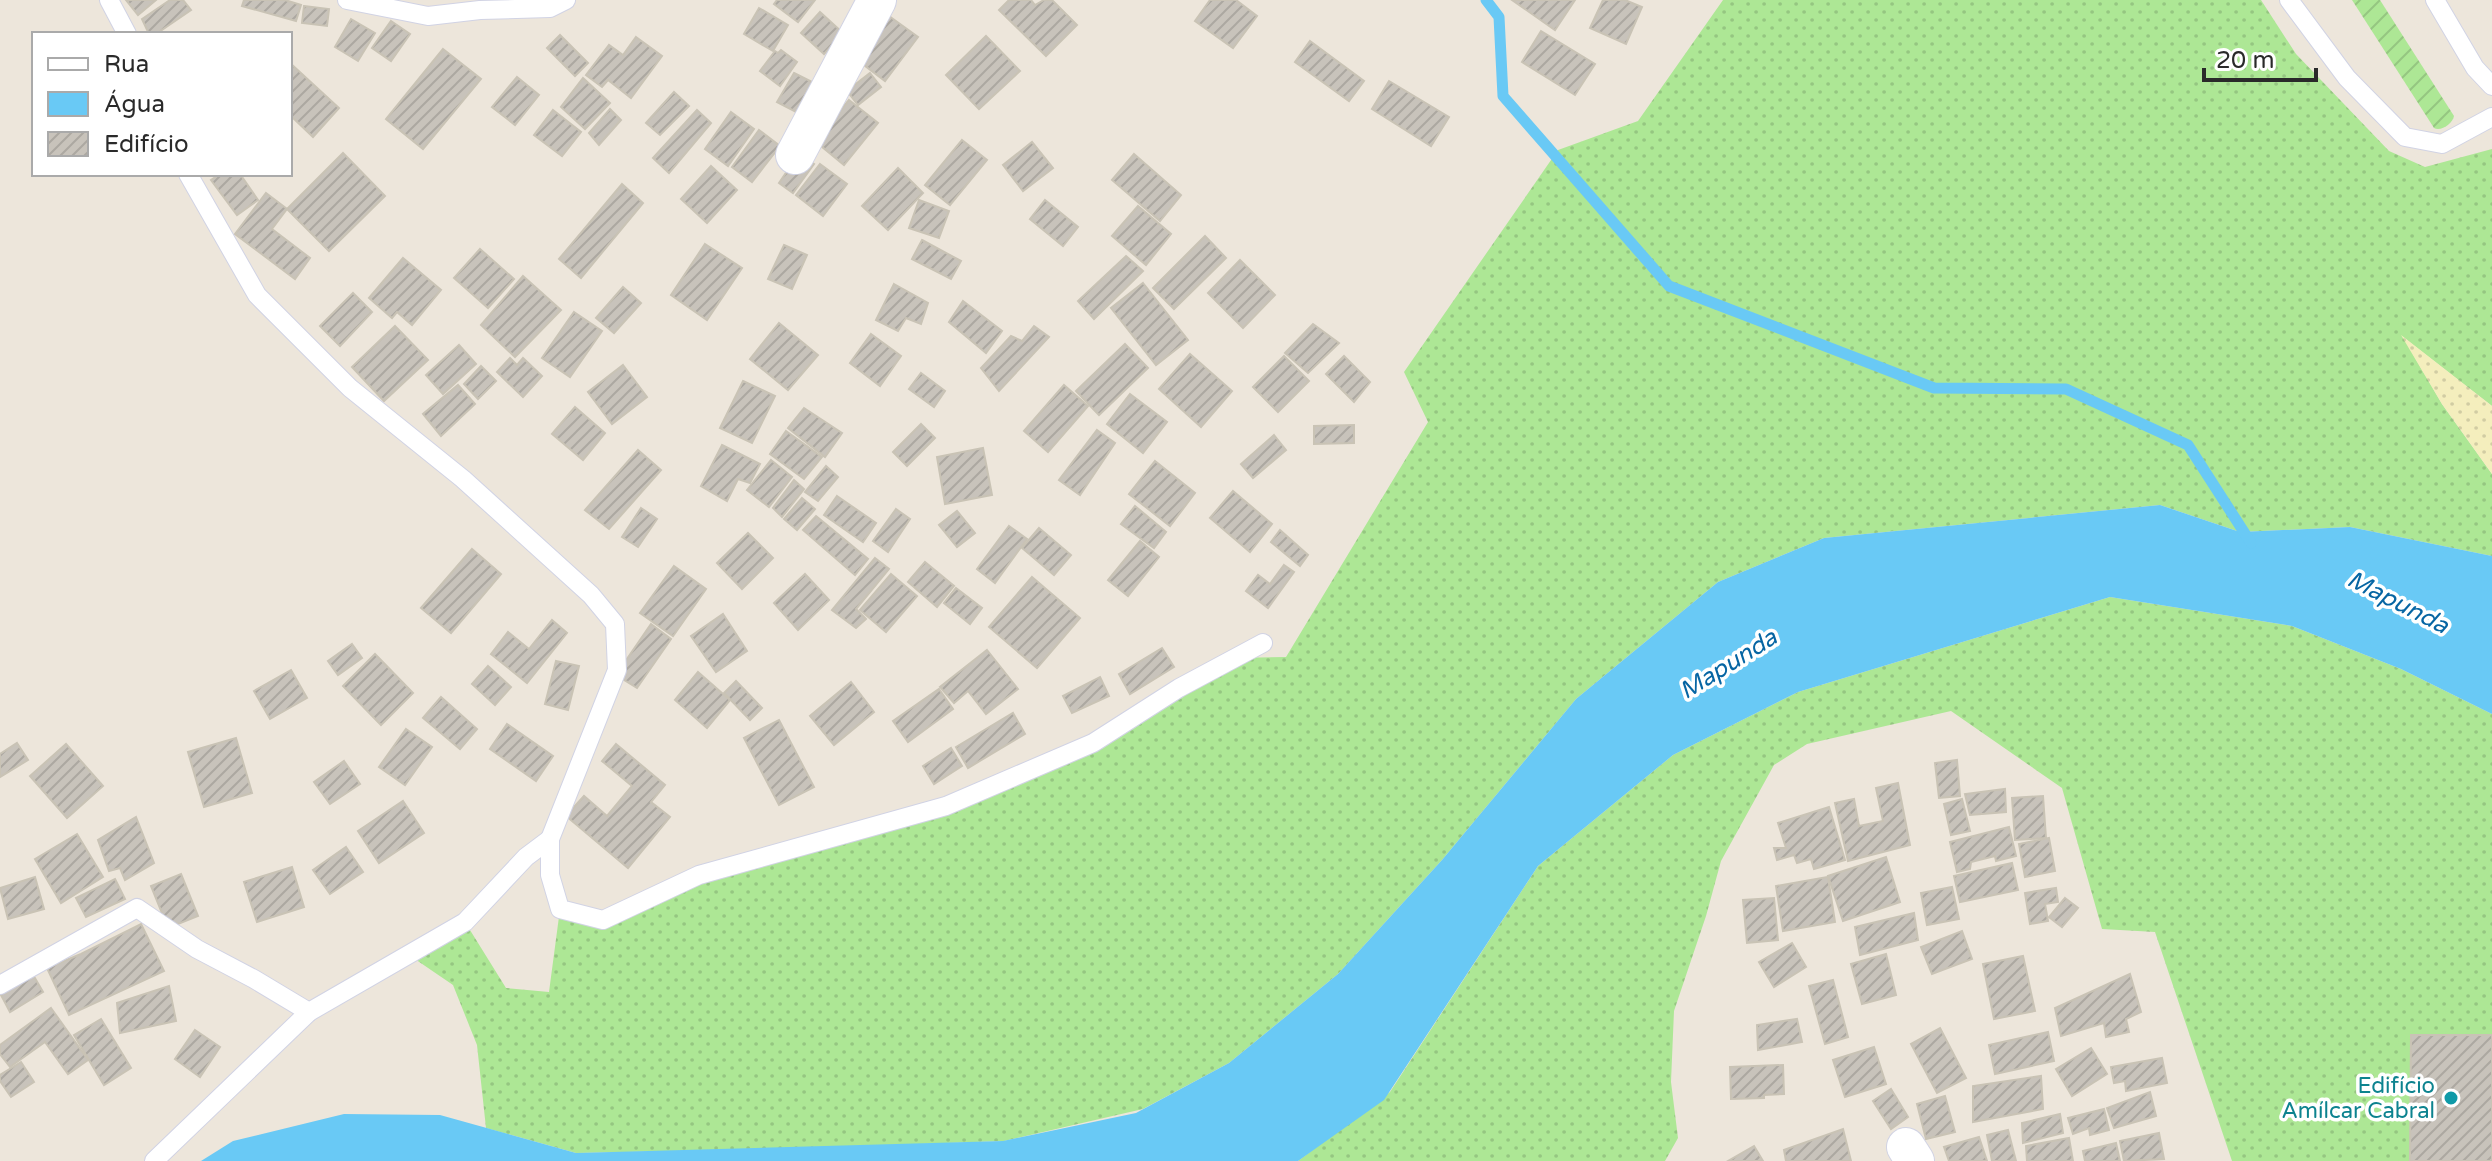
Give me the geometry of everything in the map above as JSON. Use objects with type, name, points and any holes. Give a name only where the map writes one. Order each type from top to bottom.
[{"type":"street","points":[[795,155],[877,0]]},
{"type":"lane","points":[[109,0],[126,32]]},
{"type":"lane","points":[[347,0],[428,16],[480,10],[550,8],[566,0]]},
{"type":"lane","points":[[2289,0],[2347,78],[2405,137],[2442,144],[2492,117]]},
{"type":"lane","points":[[2435,0],[2475,68],[2492,86]]},
{"type":"lane","points":[[189,176],[257,295],[350,388],[463,479],[591,595],[615,624],[617,670],[550,839],[550,875],[560,909],[603,920],[699,875],[946,806],[1093,743],[1179,688],[1263,643]]},
{"type":"lane","points":[[154,1161],[309,1012],[465,922],[526,857],[550,839]]},
{"type":"lane","points":[[0,985],[137,908],[197,949],[309,1012]]},
{"type":"green space","points":[[1723,0],[2261,0],[2296,54],[2389,151],[2425,167],[2492,149],[2492,406],[2403,337],[2442,404],[2492,474],[2492,556],[2350,527],[2240,532],[2160,505],[1824,538],[1718,582],[1576,699],[1442,860],[1338,974],[1229,1063],[1143,1109],[1004,1141],[779,1149],[576,1153],[486,1128],[477,1045],[453,985],[409,955],[465,922],[506,988],[549,992],[560,909],[603,920],[699,875],[946,806],[1093,743],[1233,658],[1286,657],[1428,422],[1404,372],[1558,150],[1638,121]]},
{"type":"green space","points":[[2352,0],[2380,0],[2454,116],[2446,126],[2434,128]]},
{"type":"green space","points":[[2110,597],[2292,626],[2401,669],[2492,714],[2492,1035],[2411,1035],[2410,1161],[2232,1161],[2155,932],[2102,929],[2062,788],[1951,711],[1807,744],[1774,765],[1721,861],[1674,1011],[1671,1082],[1678,1138],[1665,1161],[1298,1161],[1390,1092],[1538,866],[1673,755],[1798,692]]},
{"type":"sand","points":[[2401,335],[2492,406],[2492,474],[2442,404]]},
{"type":"water","name":"Mapunda","points":[[2160,505],[2240,532],[2350,527],[2492,556],[2492,714],[2401,669],[2292,626],[2110,597],[1798,692],[1673,755],[1538,866],[1384,1100],[1298,1161],[201,1161],[233,1141],[344,1114],[440,1115],[576,1153],[1003,1141],[1136,1113],[1229,1063],[1338,974],[1442,860],[1576,699],[1718,582],[1824,538]]},
{"type":"building","points":[[126,0],[156,0],[138,15]]},
{"type":"building","points":[[170,0],[183,0],[191,10],[159,32],[148,32],[142,19]]},
{"type":"building","points":[[244,0],[285,0],[301,5],[296,21],[242,6]]},
{"type":"building","points":[[777,0],[815,0],[798,22],[774,4]]},
{"type":"building","points":[[1009,0],[1031,0],[1035,5],[1052,0],[1077,25],[1046,56],[999,10]]},
{"type":"building","points":[[1210,0],[1236,0],[1257,16],[1233,48],[1195,21]]},
{"type":"building","points":[[1512,0],[1575,0],[1555,30]]},
{"type":"building","points":[[1603,0],[1625,0],[1642,7],[1626,44],[1590,28]]},
{"type":"building","points":[[304,6],[329,9],[327,26],[302,23]]},
{"type":"building","points":[[759,8],[788,25],[773,51],[744,34]]},
{"type":"building","points":[[820,12],[843,33],[824,54],[801,33]]},
{"type":"building","points":[[889,16],[918,37],[885,81],[856,59]]},
{"type":"building","points":[[351,19],[375,33],[358,61],[335,47]]},
{"type":"building","points":[[391,21],[410,34],[391,61],[372,48]]},
{"type":"building","points":[[1541,31],[1595,64],[1575,95],[1522,62]]},
{"type":"building","points":[[560,35],[588,63],[575,76],[547,48]]},
{"type":"building","points":[[986,36],[1020,71],[979,109],[946,75]]},
{"type":"building","points":[[636,37],[662,56],[631,98],[608,80],[602,87],[586,75],[609,45],[623,55]]},
{"type":"building","points":[[1310,41],[1364,81],[1349,101],[1295,62]]},
{"type":"building","points":[[443,49],[481,79],[423,149],[386,119]]},
{"type":"building","points":[[781,50],[797,62],[780,86],[760,71],[775,51],[778,53]]},
{"type":"building","points":[[292,65],[339,108],[313,137],[292,117]]},
{"type":"building","points":[[794,73],[812,82],[796,112],[777,102]]},
{"type":"building","points":[[870,73],[881,87],[858,105],[847,91]]},
{"type":"building","points":[[517,77],[539,95],[515,125],[492,107]]},
{"type":"building","points":[[583,78],[610,103],[585,129],[561,107]]},
{"type":"building","points":[[1389,81],[1449,117],[1431,146],[1372,109]]},
{"type":"building","points":[[674,92],[689,106],[660,135],[646,123]]},
{"type":"building","points":[[849,100],[878,123],[844,165],[815,141]]},
{"type":"building","points":[[610,109],[621,120],[599,145],[589,133]]},
{"type":"building","points":[[553,110],[581,132],[562,156],[534,135]]},
{"type":"building","points":[[697,110],[711,123],[669,173],[653,158]]},
{"type":"building","points":[[731,112],[754,129],[728,166],[705,149]]},
{"type":"building","points":[[759,130],[780,146],[752,182],[732,167]]},
{"type":"building","points":[[962,140],[987,160],[950,205],[925,185]]},
{"type":"building","points":[[1032,142],[1053,168],[1023,191],[1003,165]]},
{"type":"building","points":[[343,153],[385,196],[329,251],[287,209]]},
{"type":"building","points":[[799,154],[814,164],[793,193],[779,183]]},
{"type":"building","points":[[1134,154],[1181,195],[1160,221],[1112,180]]},
{"type":"building","points":[[820,164],[847,184],[823,216],[796,195]]},
{"type":"building","points":[[711,166],[737,190],[707,223],[681,199]]},
{"type":"building","points":[[898,168],[923,193],[888,230],[862,206]]},
{"type":"building","points":[[217,176],[241,176],[258,200],[237,215],[211,180]]},
{"type":"building","points":[[622,184],[643,203],[581,278],[559,259]]},
{"type":"building","points":[[266,193],[287,209],[272,229],[310,258],[295,279],[235,234]]},
{"type":"building","points":[[919,200],[949,211],[939,238],[909,228]]},
{"type":"building","points":[[1045,200],[1078,227],[1063,246],[1030,219]]},
{"type":"building","points":[[1138,206],[1171,234],[1146,265],[1112,236]]},
{"type":"building","points":[[1205,236],[1226,258],[1174,309],[1153,288]]},
{"type":"building","points":[[922,240],[961,261],[951,279],[912,259]]},
{"type":"building","points":[[705,244],[742,268],[707,320],[671,295]]},
{"type":"building","points":[[784,245],[807,255],[792,289],[768,279]]},
{"type":"building","points":[[480,249],[514,279],[488,308],[454,278]]},
{"type":"building","points":[[1126,256],[1143,271],[1094,319],[1078,301]]},
{"type":"building","points":[[403,258],[441,290],[412,325],[397,312],[392,318],[369,298]]},
{"type":"building","points":[[1240,260],[1275,295],[1243,328],[1208,293]]},
{"type":"building","points":[[523,276],[561,310],[515,357],[481,325]]},
{"type":"building","points":[[1143,283],[1188,340],[1156,365],[1111,308]]},
{"type":"building","points":[[894,284],[928,303],[921,324],[906,318],[898,331],[876,320]]},
{"type":"building","points":[[623,287],[641,303],[614,333],[596,318]]},
{"type":"building","points":[[353,293],[372,312],[340,346],[320,326]]},
{"type":"building","points":[[963,301],[1002,331],[986,353],[949,322]]},
{"type":"building","points":[[574,312],[602,331],[570,377],[542,358]]},
{"type":"building","points":[[779,323],[818,355],[788,390],[750,359]]},
{"type":"building","points":[[1313,324],[1339,343],[1308,373],[1285,353]]},
{"type":"building","points":[[395,326],[428,360],[384,401],[352,367]]},
{"type":"building","points":[[1034,326],[1049,337],[999,391],[981,368],[1011,336],[1022,341]]},
{"type":"building","points":[[871,334],[901,356],[880,386],[850,363]]},
{"type":"building","points":[[1125,344],[1148,368],[1099,415],[1076,391]]},
{"type":"building","points":[[459,345],[476,364],[443,394],[426,375]]},
{"type":"building","points":[[1190,354],[1232,391],[1201,427],[1159,389]]},
{"type":"building","points":[[1284,356],[1309,381],[1278,412],[1253,387]]},
{"type":"building","points":[[1344,356],[1370,382],[1354,402],[1326,374]]},
{"type":"building","points":[[510,358],[517,365],[523,358],[542,376],[523,397],[497,372]]},
{"type":"building","points":[[623,365],[647,397],[612,424],[588,392]]},
{"type":"building","points":[[481,366],[496,381],[478,399],[464,384]]},
{"type":"building","points":[[921,373],[945,391],[934,407],[909,389]]},
{"type":"building","points":[[743,381],[775,396],[752,443],[720,428]]},
{"type":"building","points":[[458,385],[475,404],[441,436],[423,414]]},
{"type":"building","points":[[1064,385],[1088,406],[1048,452],[1024,431]]},
{"type":"building","points":[[1130,394],[1167,422],[1143,453],[1107,424]]},
{"type":"building","points":[[575,407],[605,433],[583,460],[552,434]]},
{"type":"building","points":[[804,408],[842,433],[825,457],[788,428]]},
{"type":"building","points":[[921,424],[935,438],[907,466],[893,452]]},
{"type":"building","points":[[1354,425],[1354,443],[1314,444],[1314,426]]},
{"type":"building","points":[[1097,430],[1115,443],[1080,495],[1059,480]]},
{"type":"building","points":[[786,431],[822,457],[804,479],[770,454]]},
{"type":"building","points":[[1274,435],[1286,450],[1253,478],[1241,464]]},
{"type":"building","points":[[722,445],[760,464],[750,483],[738,479],[727,501],[701,486]]},
{"type":"building","points":[[983,448],[992,495],[945,504],[937,457]]},
{"type":"building","points":[[638,450],[661,470],[609,529],[585,510]]},
{"type":"building","points":[[771,460],[792,477],[769,507],[747,490]]},
{"type":"building","points":[[1155,461],[1195,493],[1170,526],[1129,494]]},
{"type":"building","points":[[826,466],[838,477],[818,501],[805,492]]},
{"type":"building","points":[[794,480],[804,489],[782,517],[773,508]]},
{"type":"building","points":[[1233,491],[1272,524],[1250,552],[1210,518]]},
{"type":"building","points":[[837,496],[876,523],[863,542],[824,515]]},
{"type":"building","points":[[802,498],[815,509],[797,530],[784,519]]},
{"type":"building","points":[[1135,506],[1166,532],[1154,548],[1121,524]]},
{"type":"building","points":[[641,508],[657,519],[638,547],[622,537]]},
{"type":"building","points":[[896,509],[910,519],[888,552],[873,541]]},
{"type":"building","points":[[957,511],[975,533],[957,547],[939,525]]},
{"type":"building","points":[[816,516],[868,559],[855,575],[803,530]]},
{"type":"building","points":[[1009,526],[1027,539],[995,583],[977,569]]},
{"type":"building","points":[[1039,528],[1071,555],[1054,575],[1022,548]]},
{"type":"building","points":[[1280,530],[1308,555],[1300,566],[1271,542]]},
{"type":"building","points":[[748,533],[773,558],[742,589],[717,563]]},
{"type":"building","points":[[1140,541],[1159,557],[1128,596],[1108,580]]},
{"type":"building","points":[[472,549],[501,574],[451,633],[421,608]]},
{"type":"building","points":[[875,558],[889,569],[856,609],[866,619],[856,628],[832,610]]},
{"type":"building","points":[[925,562],[954,586],[937,607],[908,582]]},
{"type":"building","points":[[1284,565],[1294,572],[1268,608],[1246,591],[1258,575],[1270,584]]},
{"type":"building","points":[[674,566],[706,589],[673,636],[640,613]]},
{"type":"building","points":[[805,574],[829,600],[798,630],[774,603]]},
{"type":"building","points":[[891,574],[917,596],[886,632],[860,610]]},
{"type":"building","points":[[1032,577],[1080,618],[1037,668],[989,627]]},
{"type":"building","points":[[956,588],[982,608],[970,624],[944,603]]},
{"type":"building","points":[[723,614],[747,651],[716,672],[691,636]]},
{"type":"building","points":[[552,620],[567,633],[527,683],[491,654],[508,632],[529,649]]},
{"type":"building","points":[[651,624],[671,639],[637,688],[616,675]]},
{"type":"building","points":[[352,644],[362,658],[338,675],[328,661]]},
{"type":"building","points":[[1162,648],[1174,667],[1130,694],[1119,674]]},
{"type":"building","points":[[987,650],[1018,689],[986,714],[968,691],[954,703],[940,687]]},
{"type":"building","points":[[375,654],[413,693],[381,725],[343,686]]},
{"type":"building","points":[[556,661],[579,666],[568,710],[545,704]]},
{"type":"building","points":[[488,666],[511,687],[495,705],[472,684]]},
{"type":"building","points":[[291,670],[307,698],[270,719],[254,691]]},
{"type":"building","points":[[698,672],[730,700],[707,728],[675,700]]},
{"type":"building","points":[[1100,677],[1109,696],[1072,713],[1063,696]]},
{"type":"building","points":[[736,681],[762,708],[750,720],[724,693]]},
{"type":"building","points":[[851,682],[874,712],[834,745],[810,716]]},
{"type":"building","points":[[939,689],[953,709],[908,742],[893,721]]},
{"type":"building","points":[[441,697],[477,729],[460,749],[423,718]]},
{"type":"building","points":[[1013,713],[1025,734],[968,768],[956,747]]},
{"type":"building","points":[[779,720],[814,787],[779,805],[744,738]]},
{"type":"building","points":[[507,724],[553,756],[536,781],[490,749]]},
{"type":"building","points":[[406,729],[432,747],[405,785],[379,767]]},
{"type":"building","points":[[236,738],[252,793],[204,807],[188,752]]},
{"type":"building","points":[[17,743],[28,760],[0,777],[0,754]]},
{"type":"building","points":[[66,744],[103,786],[67,818],[30,776]]},
{"type":"building","points":[[616,744],[665,785],[651,802],[670,817],[628,868],[566,816],[584,796],[607,816],[632,786],[602,761]]},
{"type":"building","points":[[951,748],[962,766],[934,784],[923,766]]},
{"type":"building","points":[[1957,760],[1960,796],[1939,798],[1935,763]]},
{"type":"building","points":[[344,761],[360,784],[330,804],[314,782]]},
{"type":"building","points":[[1898,783],[1910,845],[1848,861],[1835,803],[1854,799],[1859,826],[1883,821],[1876,788]]},
{"type":"building","points":[[2005,789],[2006,812],[1970,815],[1965,794]]},
{"type":"building","points":[[2043,796],[2046,838],[2015,840],[2012,798]]},
{"type":"building","points":[[1962,799],[1970,831],[1951,835],[1944,804]]},
{"type":"building","points":[[403,801],[424,833],[379,863],[358,831]]},
{"type":"building","points":[[1829,807],[1845,860],[1814,869],[1811,859],[1797,863],[1794,855],[1777,860],[1774,848],[1786,848],[1778,823]]},
{"type":"building","points":[[136,817],[154,863],[125,880],[120,868],[109,871],[98,840]]},
{"type":"building","points":[[2009,827],[2016,856],[1996,861],[1995,856],[1971,862],[1970,869],[1957,872],[1950,842]]},
{"type":"building","points":[[77,834],[103,877],[61,903],[35,859]]},
{"type":"building","points":[[2049,838],[2055,871],[2025,877],[2019,844]]},
{"type":"building","points":[[346,847],[363,872],[330,894],[313,870]]},
{"type":"building","points":[[1886,857],[1900,902],[1843,921],[1828,876]]},
{"type":"building","points":[[2012,863],[2018,890],[1960,902],[1954,876]]},
{"type":"building","points":[[292,867],[304,907],[257,922],[244,882]]},
{"type":"building","points":[[181,874],[198,916],[168,928],[151,886]]},
{"type":"building","points":[[35,877],[44,909],[8,919],[0,888]]},
{"type":"building","points":[[1828,877],[1835,922],[1783,931],[1776,886]]},
{"type":"building","points":[[115,879],[125,899],[86,917],[76,898]]},
{"type":"building","points":[[1952,887],[1959,919],[1927,925],[1921,893]]},
{"type":"building","points":[[2056,888],[2058,902],[2045,904],[2048,921],[2030,924],[2025,893]]},
{"type":"building","points":[[1774,898],[1778,940],[1747,943],[1743,900]]},
{"type":"building","points":[[2065,898],[2078,908],[2062,927],[2049,917]]},
{"type":"building","points":[[1914,913],[1918,940],[1860,955],[1855,927]]},
{"type":"building","points":[[141,924],[164,971],[69,1015],[47,968]]},
{"type":"building","points":[[1962,931],[1972,959],[1932,974],[1921,947]]},
{"type":"building","points":[[1792,943],[1806,967],[1774,987],[1759,962]]},
{"type":"building","points":[[1886,954],[1896,995],[1862,1004],[1851,964]]},
{"type":"building","points":[[2023,956],[2035,1011],[1994,1019],[1983,964]]},
{"type":"building","points":[[32,973],[43,992],[10,1012],[0,993]]},
{"type":"building","points":[[2130,974],[2141,1012],[2126,1019],[2129,1032],[2106,1037],[2104,1023],[2061,1036],[2055,1008]]},
{"type":"building","points":[[1833,980],[1848,1037],[1825,1044],[1809,986]]},
{"type":"building","points":[[169,986],[176,1021],[120,1033],[117,1003]]},
{"type":"building","points":[[51,1008],[88,1060],[68,1074],[45,1042],[10,1067],[0,1054],[0,1045]]},
{"type":"building","points":[[101,1019],[131,1068],[104,1085],[74,1035]]},
{"type":"building","points":[[1797,1019],[1802,1042],[1758,1050],[1757,1025]]},
{"type":"building","points":[[1940,1028],[1966,1078],[1937,1093],[1911,1044]]},
{"type":"building","points":[[195,1030],[220,1047],[200,1077],[175,1059]]},
{"type":"building","points":[[2048,1032],[2054,1061],[1995,1074],[1989,1045]]},
{"type":"building","name":"Edifício Amílcar Cabral","points":[[2411,1035],[2492,1035],[2492,1161],[2410,1161]]},
{"type":"building","points":[[1874,1047],[1886,1084],[1845,1097],[1833,1060]]},
{"type":"building","points":[[2091,1048],[2107,1074],[2072,1096],[2056,1069]]},
{"type":"building","points":[[2162,1058],[2167,1083],[2126,1091],[2125,1081],[2114,1083],[2111,1067]]},
{"type":"building","points":[[21,1062],[34,1082],[11,1097],[0,1081],[0,1075]]},
{"type":"building","points":[[1783,1065],[1784,1094],[1731,1099],[1730,1067]]},
{"type":"building","points":[[2041,1076],[2043,1109],[1973,1122],[1973,1086]]},
{"type":"building","points":[[1891,1089],[1908,1117],[1891,1129],[1873,1101]]},
{"type":"building","points":[[2150,1092],[2156,1116],[2114,1128],[2107,1108]]},
{"type":"building","points":[[1945,1096],[1955,1132],[1926,1139],[1917,1104]]},
{"type":"building","points":[[2104,1109],[2109,1130],[2090,1135],[2089,1128],[2073,1134],[2068,1118]]},
{"type":"building","points":[[2060,1114],[2063,1133],[2023,1143],[2022,1123]]},
{"type":"building","points":[[1843,1129],[1851,1161],[1786,1161],[1784,1150]]},
{"type":"building","points":[[2008,1130],[2016,1161],[1992,1161],[1987,1135]]},
{"type":"building","points":[[2159,1133],[2164,1159],[2124,1161],[2120,1141]]},
{"type":"building","points":[[1979,1137],[1987,1161],[1949,1161],[1944,1147]]},
{"type":"building","points":[[2069,1138],[2073,1161],[2027,1161],[2026,1146]]},
{"type":"building","points":[[2116,1143],[2120,1161],[2085,1161],[2083,1151]]},
{"type":"building","points":[[1754,1146],[1763,1161],[1728,1161]]},
{"type":"waterway","points":[[1486,0],[1499,17],[1503,96],[1669,286],[1934,388],[2066,389],[2188,445],[2251,543]]},
{"type":"place","name":"Edifício Amílcar Cabral","points":[[2451,1098]]}]
